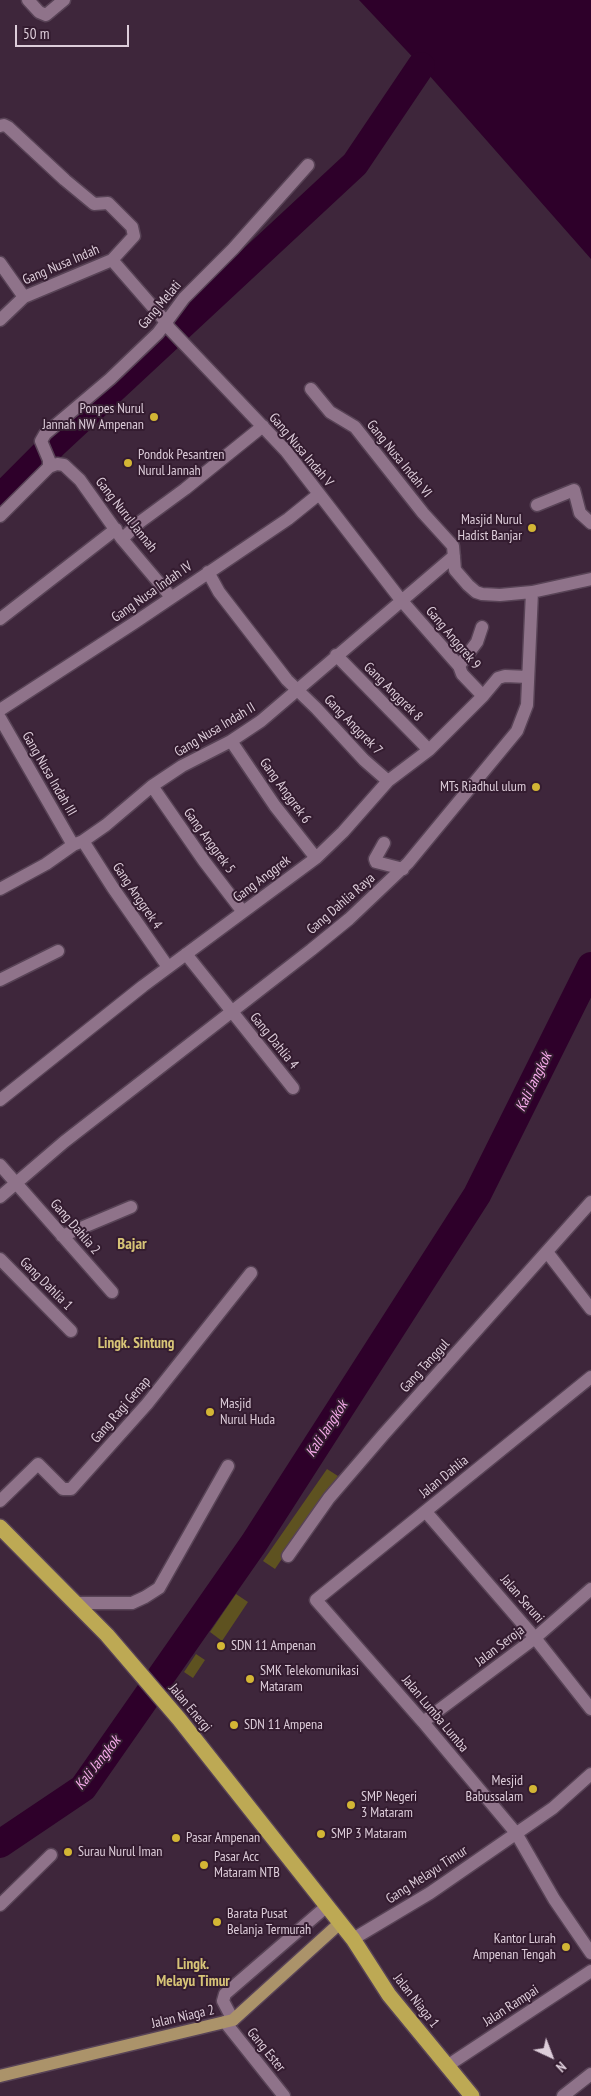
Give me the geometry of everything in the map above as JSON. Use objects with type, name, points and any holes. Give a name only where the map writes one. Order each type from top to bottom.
[{"type":"highway","name":"Jalan Energi","points":[[0,1527],[107,1635],[170,1708],[340,1923]]},
{"type":"highway","name":"Jalan Niaga 1","points":[[340,1923],[389,1996],[472,2096]]},
{"type":"main road","name":"Jalan Niaga 2","points":[[0,2076],[229,2021],[340,1923]]},
{"type":"street","points":[[28,0],[40,12],[46,14],[64,0]]},
{"type":"street","points":[[0,126],[8,127],[94,204],[108,203],[132,226],[134,236],[112,260]]},
{"type":"street","name":"Gang Melati","points":[[49,464],[42,446],[42,438],[45,434],[110,379],[168,325],[184,298],[233,249],[308,165]]},
{"type":"street","name":"Gang Nusa Indah","points":[[0,320],[24,297],[112,260]]},
{"type":"street","name":"Gang Nusa Indah V","points":[[112,260],[180,340],[286,451],[401,600]]},
{"type":"street","points":[[0,263],[24,297]]},
{"type":"street","name":"Gang Nusa Indah VI","points":[[311,389],[330,412],[355,427],[423,513],[453,546],[455,570],[468,585],[476,592],[500,595],[532,592]]},
{"type":"street","points":[[0,619],[119,534],[140,522],[263,426]]},
{"type":"street","points":[[0,516],[49,464]]},
{"type":"street","name":"Gang Nurul Jannah","points":[[49,464],[64,465],[75,475],[119,534],[171,597]]},
{"type":"street","points":[[537,505],[574,490],[580,512],[591,523]]},
{"type":"street","name":"Gang Nusa Indah IV","points":[[0,710],[288,519],[319,494]]},
{"type":"street","name":"Gang Nusa Indah II","points":[[0,889],[46,864],[78,843],[152,786],[196,758],[231,741],[280,706],[336,655],[454,556]]},
{"type":"street","name":"Gang Anggrek 7","points":[[208,572],[219,592],[286,680],[297,689],[364,760],[388,781]]},
{"type":"street","points":[[532,592],[591,579]]},
{"type":"street","name":"Gang Dahlia Raya","points":[[0,1197],[64,1142],[349,919],[402,869],[517,731],[527,705],[532,592]]},
{"type":"street","name":"Gang Anggrek 9","points":[[401,600],[459,666],[462,674],[483,696]]},
{"type":"street","points":[[459,666],[477,642],[482,627]]},
{"type":"street","name":"Gang Anggrek 8","points":[[336,655],[429,750]]},
{"type":"street","name":"Gang Anggrek","points":[[2,1093],[316,858],[349,825],[388,781],[429,750],[501,676],[528,677]]},
{"type":"street","name":"Gang Nusa Indah III","points":[[0,718],[78,843]]},
{"type":"street","name":"Gang Anggrek 6","points":[[231,741],[275,806],[316,858]]},
{"type":"street","name":"Gang Anggrek 5","points":[[152,786],[204,861],[243,912]]},
{"type":"street","name":"Gang Anggrek 4","points":[[78,843],[113,888],[168,967]]},
{"type":"street","points":[[384,843],[375,859],[376,862],[402,869]]},
{"type":"street","points":[[0,980],[58,951]]},
{"type":"street","name":"Gang Dahlia 4","points":[[186,954],[293,1088]]},
{"type":"street","name":"Gang Dahlia 2","points":[[0,1165],[112,1292]]},
{"type":"street","name":"Gang Tanggul","points":[[288,1556],[340,1485],[591,1202]]},
{"type":"street","points":[[62,1236],[131,1207]]},
{"type":"street","points":[[547,1252],[591,1309]]},
{"type":"street","name":"Gang Dahlia 1","points":[[0,1259],[71,1331]]},
{"type":"street","name":"Gang Ragi Genap","points":[[0,1501],[38,1464],[63,1489],[72,1488],[147,1404],[251,1273]]},
{"type":"street","name":"Jalan Dahlia","points":[[316,1600],[591,1377]]},
{"type":"street","points":[[76,1603],[132,1603],[146,1597],[159,1588],[228,1466]]},
{"type":"street","name":"Jalan Seruni","points":[[426,1512],[536,1638],[591,1709]]},
{"type":"street","name":"Jalan Seroja","points":[[423,1722],[536,1638],[591,1590]]},
{"type":"street","name":"Jalan Lumba Lumba","points":[[316,1600],[423,1722],[516,1834],[554,1899],[591,1953]]},
{"type":"street","name":"Gang Melayu Timur","points":[[352,1939],[430,1893],[516,1834],[553,1808],[591,1774]]},
{"type":"street","points":[[0,1905],[51,1855]]},
{"type":"street","name":"Gang Ester","points":[[284,2096],[229,2021],[223,2001],[225,1994],[327,1906]]},
{"type":"street","name":"Jalan Rampai","points":[[447,2066],[591,1971]]},
{"type":"street","points":[[562,2096],[591,2074]]},
{"type":"shaded area","points":[[359,0],[591,0],[591,259],[421,66]]},
{"type":"shaded area","points":[[327,1469],[338,1476],[275,1569],[263,1561]]},
{"type":"shaded area","points":[[236,1594],[248,1602],[222,1641],[210,1632]]},
{"type":"shaded area","points":[[196,1654],[205,1660],[193,1678],[184,1672]]},
{"type":"waterway","points":[[0,498],[53,445],[355,164],[421,66]]},
{"type":"waterway","name":"Kali Jangkok","points":[[0,1844],[83,1788],[254,1543],[477,1195],[591,966]]},
{"type":"place","name":"Ponpes Nurul Jannah NW Ampenan","points":[[154,417]]},
{"type":"place","name":"Pondok Pesantren Nurul Jannah","points":[[128,463]]},
{"type":"place","name":"Masjid Nurul Hadist Banjar","points":[[532,528]]},
{"type":"place","name":"MTs Riadhul ulum","points":[[536,787]]},
{"type":"place","name":"Masjid Nurul Huda","points":[[210,1412]]},
{"type":"place","name":"SDN 11 Ampenan","points":[[221,1646]]},
{"type":"place","name":"SMK Telekomunikasi Mataram","points":[[250,1679]]},
{"type":"place","name":"SDN 11 Ampena","points":[[234,1725]]},
{"type":"place","name":"Mesjid Babussalam","points":[[533,1789]]},
{"type":"place","name":"SMP Negeri 3 Mataram","points":[[351,1805]]},
{"type":"place","name":"SMP 3 Mataram","points":[[321,1834]]},
{"type":"place","name":"Pasar Ampenan","points":[[176,1838]]},
{"type":"place","name":"Surau Nurul Iman","points":[[68,1852]]},
{"type":"place","name":"Pasar Acc Mataram NTB","points":[[204,1865]]},
{"type":"place","name":"Barata Pusat Belanja Termurah","points":[[217,1922]]},
{"type":"place","name":"Kantor Lurah Ampenan Tengah","points":[[566,1947]]},
{"type":"district","name":"Bajar","points":[[132,1244]]},
{"type":"district","name":"Lingk. Sintung","points":[[136,1344]]},
{"type":"district","name":"Lingk. Melayu Timur","points":[[193,1974]]}]
